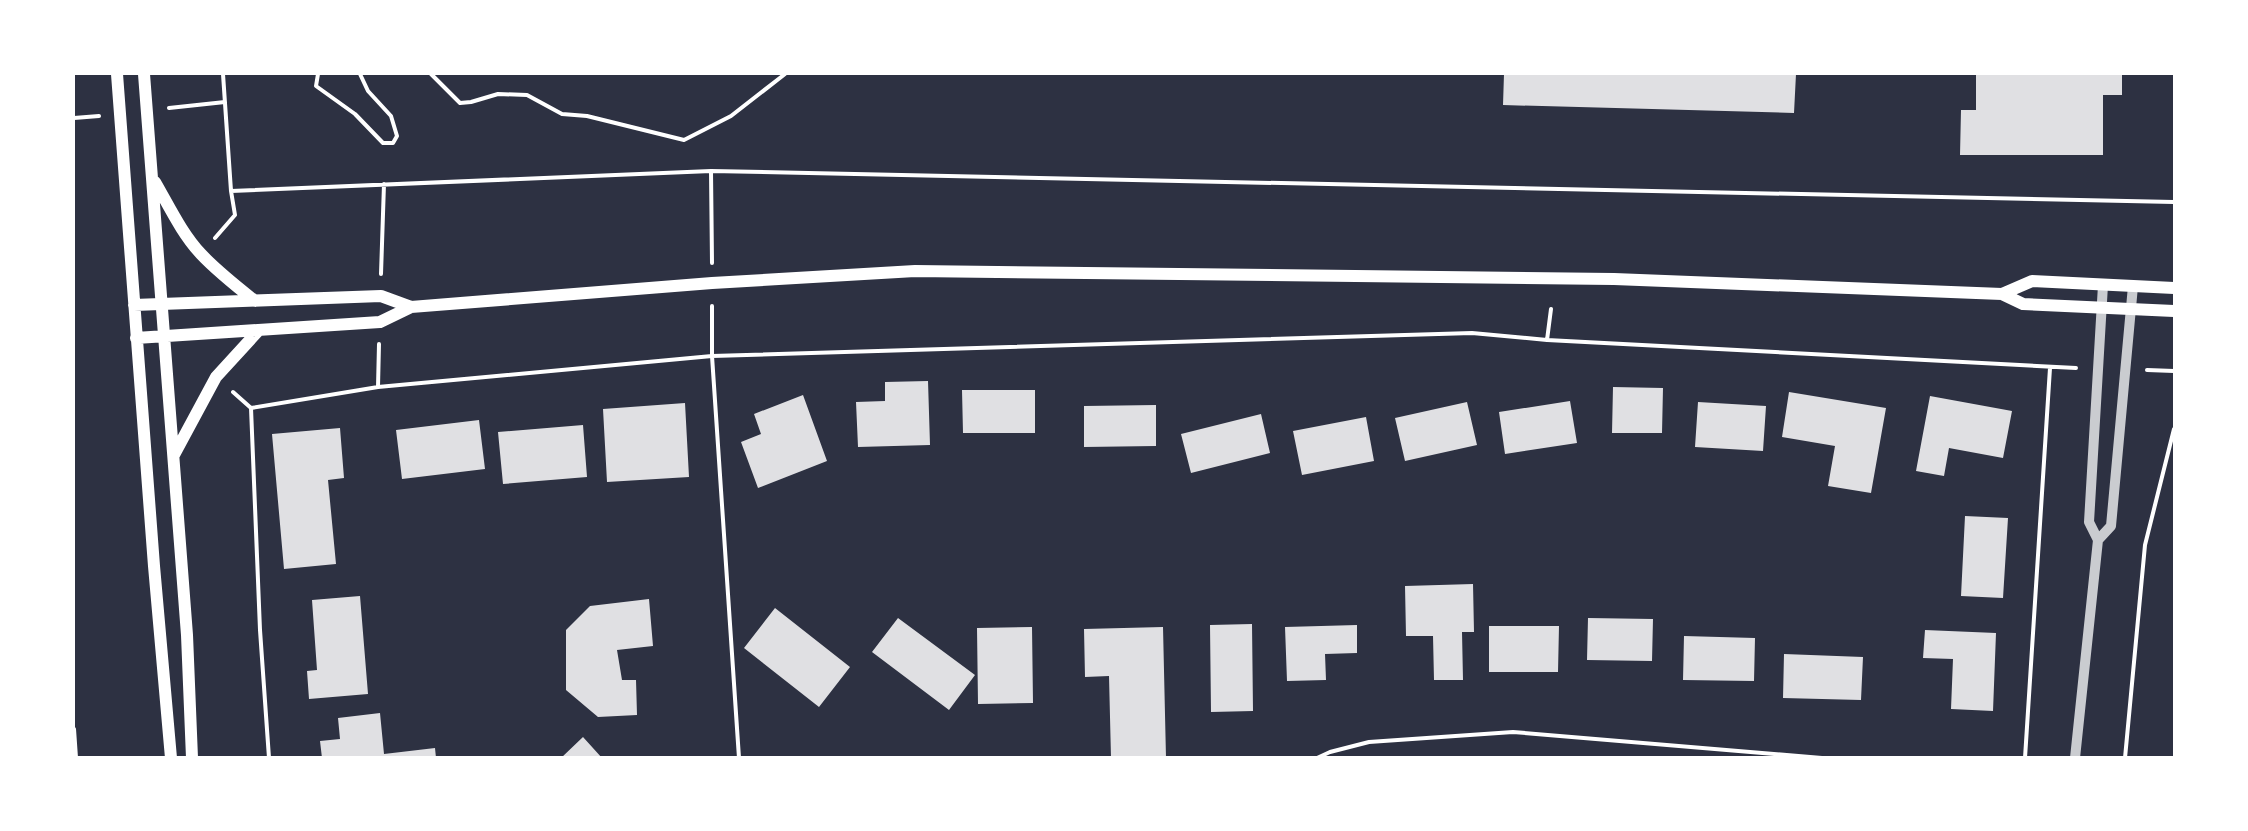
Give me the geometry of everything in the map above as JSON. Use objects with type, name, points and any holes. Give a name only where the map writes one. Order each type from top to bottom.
[{"type":"main road","points":[[117,74],[136,338],[171,758]]},
{"type":"main road","points":[[144,74],[188,635],[192,758]]},
{"type":"main road","points":[[153,179],[194,246],[227,278],[255,300]]},
{"type":"main road","points":[[136,338],[380,322],[411,307],[712,283],[927,271],[1624,279],[2002,294],[2023,304],[2175,311]]},
{"type":"main road","points":[[2002,294],[2032,281],[2175,288]]},
{"type":"main road","points":[[134,305],[381,296],[411,307]]},
{"type":"main road","points":[[174,454],[216,377],[259,330]]},
{"type":"street","points":[[2075,758],[2098,540],[2089,522],[2103,285]]},
{"type":"street","points":[[2098,540],[2110,526],[2133,286]]},
{"type":"path","points":[[223,74],[231,191],[235,215]]},
{"type":"path","points":[[318,74],[316,86],[355,114],[383,143],[393,143],[397,136],[391,116],[368,91],[360,74]]},
{"type":"path","points":[[431,74],[460,103],[498,94],[527,95],[562,114],[587,116],[684,140],[731,116],[784,74]]},
{"type":"path","points":[[231,191],[711,171],[2175,202]]},
{"type":"path","points":[[711,171],[712,356],[739,758]]},
{"type":"path","points":[[1547,340],[1551,309]]},
{"type":"path","points":[[269,758],[260,630],[250,408],[378,387],[712,356],[1472,333],[1547,340],[2050,368],[2025,758]]},
{"type":"path","points":[[2126,758],[2145,545],[2175,429]]},
{"type":"path","points":[[74,729],[76,758]]},
{"type":"path","points":[[1317,758],[1369,742],[1513,732],[1822,758]]},
{"type":"building","points":[[1504,74],[1796,74],[1794,113],[1503,105]]},
{"type":"building","points":[[1976,74],[2122,74],[2122,95],[2103,95],[2103,155],[1960,155],[1961,110],[1976,110]]},
{"type":"building","points":[[928,381],[930,445],[858,447],[856,402],[885,401],[885,382]]},
{"type":"building","points":[[1613,387],[1663,388],[1662,433],[1612,433]]},
{"type":"building","points":[[962,390],[1035,390],[1035,433],[963,433]]},
{"type":"building","points":[[1789,392],[1886,408],[1871,493],[1828,486],[1835,446],[1782,437]]},
{"type":"building","points":[[803,395],[827,461],[758,488],[741,442],[761,434],[754,414]]},
{"type":"building","points":[[1930,396],[2012,411],[2003,458],[1949,448],[1944,476],[1916,471]]},
{"type":"building","points":[[1570,401],[1577,443],[1505,454],[1499,412]]},
{"type":"building","points":[[1467,402],[1477,445],[1405,461],[1395,418]]},
{"type":"building","points":[[1698,402],[1766,406],[1763,451],[1695,447]]},
{"type":"building","points":[[685,403],[689,477],[607,482],[603,409]]},
{"type":"building","points":[[1156,405],[1156,446],[1084,447],[1084,406]]},
{"type":"building","points":[[1261,414],[1270,453],[1191,473],[1181,434]]},
{"type":"building","points":[[1366,417],[1374,461],[1302,475],[1293,431]]},
{"type":"building","points":[[479,420],[485,469],[402,479],[396,430]]},
{"type":"building","points":[[583,425],[587,477],[503,484],[498,432]]},
{"type":"building","points":[[340,428],[344,478],[328,480],[336,564],[284,569],[272,434]]},
{"type":"building","points":[[1965,516],[2008,518],[2003,598],[1961,596]]},
{"type":"building","points":[[1473,584],[1474,632],[1462,632],[1463,680],[1434,680],[1433,636],[1406,636],[1405,586]]},
{"type":"building","points":[[360,596],[368,694],[309,699],[307,671],[317,670],[312,600]]},
{"type":"building","points":[[649,599],[653,646],[617,650],[622,680],[636,680],[637,715],[598,717],[566,690],[566,630],[590,606]]},
{"type":"building","points":[[775,608],[850,667],[819,707],[744,648]]},
{"type":"building","points":[[898,618],[975,675],[949,710],[872,652]]},
{"type":"building","points":[[1588,618],[1653,619],[1652,661],[1587,660]]},
{"type":"building","points":[[1252,624],[1253,711],[1211,712],[1210,625]]},
{"type":"building","points":[[1357,625],[1357,653],[1325,654],[1326,680],[1287,681],[1285,627]]},
{"type":"building","points":[[1489,626],[1559,626],[1558,672],[1489,672]]},
{"type":"building","points":[[1032,627],[1033,703],[978,704],[977,628]]},
{"type":"building","points":[[1163,627],[1166,758],[1111,758],[1109,676],[1085,677],[1084,629]]},
{"type":"building","points":[[1925,630],[1996,633],[1993,711],[1951,709],[1953,659],[1923,658]]},
{"type":"building","points":[[1684,636],[1755,638],[1754,681],[1683,680]]},
{"type":"building","points":[[1784,654],[1863,657],[1861,700],[1783,698]]},
{"type":"building","points":[[380,713],[384,754],[435,748],[436,758],[322,758],[320,741],[340,739],[338,718]]},
{"type":"building","points":[[583,737],[602,758],[561,758]]}]
